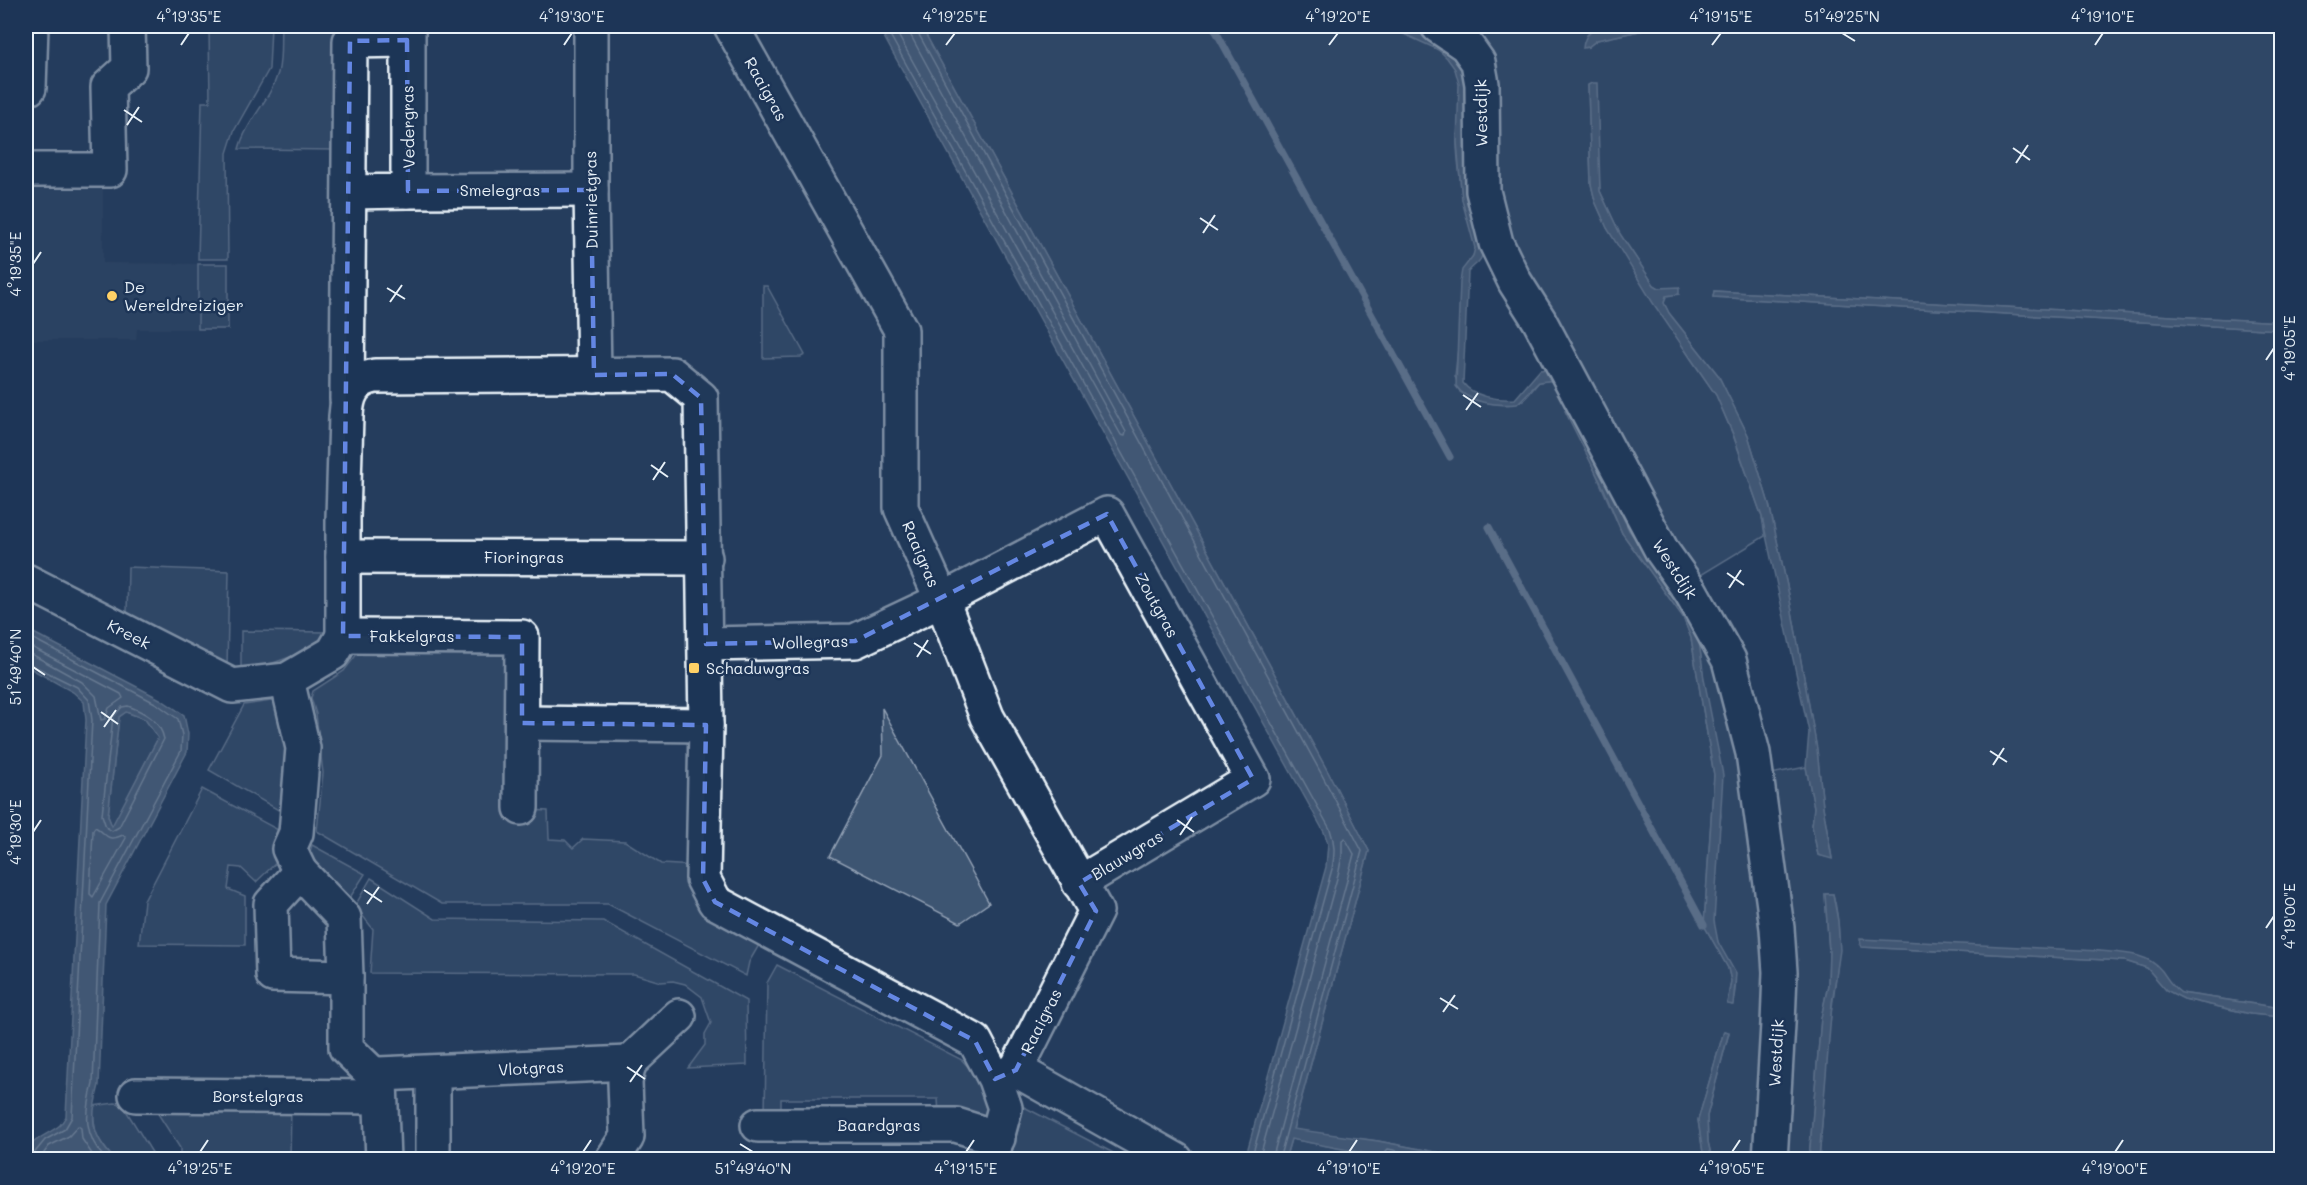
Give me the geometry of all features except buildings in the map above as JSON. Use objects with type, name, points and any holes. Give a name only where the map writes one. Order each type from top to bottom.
[{"type":"street","points":[[30,88],[31,26]]},
{"type":"street","points":[[26,170],[110,170],[108,87],[129,68],[128,26]]},
{"type":"street","name":"Duinrietgras","points":[[591,26],[594,375]]},
{"type":"street","name":"Raaigras","points":[[731,26],[901,330],[901,508],[942,600],[987,717],[1096,911],[1006,1075]]},
{"type":"street","name":"Westdijk","points":[[1438,26],[1466,45],[1478,62],[1482,84],[1483,191],[1496,243],[1662,551],[1690,592],[1729,660],[1753,753],[1778,928],[1779,1003],[1770,1160]]},
{"type":"street","name":"Vedergras","points":[[347,399],[350,41],[408,33],[408,191],[350,192]]},
{"type":"street","name":"Smelegras","points":[[408,191],[591,190]]},
{"type":"street","points":[[383,1160],[380,1089],[346,1048],[344,918],[300,872],[289,849],[296,833],[303,748],[287,680],[333,652],[344,636],[343,466],[347,399],[357,383],[375,376],[672,374],[701,398],[706,644],[703,879],[715,902],[975,1041],[1006,1075],[1176,1160]]},
{"type":"street","name":"Zoutgras","points":[[942,600],[1107,514],[1253,779],[1175,826]]},
{"type":"street","name":"Fioringras","points":[[343,556],[705,558]]},
{"type":"street","name":"Kreek","points":[[26,581],[232,686],[287,680]]},
{"type":"street","name":"Wollegras","points":[[706,644],[855,641],[942,600]]},
{"type":"street","name":"Fakkelgras","points":[[344,636],[522,637],[522,808]]},
{"type":"street","points":[[522,723],[706,725]]},
{"type":"street","name":"Blauwgras","points":[[1079,883],[1175,826]]},
{"type":"street","points":[[300,872],[272,904],[273,975],[346,976]]},
{"type":"street","points":[[612,1160],[627,1137],[625,1082],[629,1063],[679,1016]]},
{"type":"street","name":"Vlotgras","points":[[380,1089],[379,1074],[629,1063]]},
{"type":"street","points":[[433,1073],[433,1160]]},
{"type":"street","points":[[995,1149],[1005,1108],[1006,1075]]},
{"type":"street","name":"Borstelgras","points":[[136,1095],[380,1089]]},
{"type":"street","name":"Baardgras","points":[[758,1125],[956,1125],[995,1149]]},
{"type":"highlighted area","points":[[407,40],[408,191],[591,190],[594,375],[672,374],[701,398],[706,644],[855,641],[1107,514],[1253,779],[1079,883],[1096,911],[1016,1070],[995,1079],[975,1041],[715,902],[703,879],[706,725],[522,723],[522,637],[343,636],[350,41]]},
{"type":"shaded area","points":[[209,26],[271,26],[269,69],[234,131],[227,153],[228,259],[198,259],[202,102],[210,102]]},
{"type":"shaded area","points":[[281,26],[338,26],[338,150],[239,149],[247,129],[270,93],[278,73]]},
{"type":"shaded area","points":[[921,26],[1386,26],[1425,42],[1450,60],[1460,87],[1458,160],[1462,196],[1474,236],[1475,248],[1474,255],[1467,264],[1455,376],[1460,392],[1491,404],[1516,403],[1523,400],[1539,382],[1555,380],[1622,533],[1683,617],[1691,638],[1714,775],[1704,925],[1728,968],[1731,981],[1727,1003],[1732,1005],[1735,991],[1734,972],[1718,943],[1714,923],[1721,816],[1698,634],[1710,632],[1767,880],[1764,1159],[1712,1159],[1708,1142],[1707,1116],[1729,1033],[1724,1031],[1698,1120],[1704,1159],[1472,1159],[1378,1141],[1293,1130],[1369,851]]},
{"type":"shaded area","points":[[1452,26],[1608,26],[1594,28],[1587,35],[1588,47],[1597,40],[1663,26],[2281,26],[2281,322],[1714,291],[1713,297],[2281,330],[2281,1008],[2181,993],[2171,985],[2161,971],[2099,951],[1860,945],[1862,947],[2125,961],[2147,968],[2166,990],[2184,999],[2251,1014],[2281,1017],[2281,1159],[1819,1159],[1829,1031],[1839,946],[1839,929],[1833,894],[1825,894],[1829,951],[1828,985],[1821,1018],[1809,1159],[1774,1159],[1761,776],[1806,767],[1814,807],[1812,826],[1818,855],[1832,858],[1823,807],[1817,750],[1789,595],[1769,504],[1748,435],[1718,375],[1669,313],[1664,303],[1666,296],[1679,288],[1659,288],[1654,285],[1620,234],[1600,191],[1588,85],[1591,184],[1595,201],[1607,228],[1716,395],[1762,517],[1765,536],[1696,578],[1537,293],[1507,231]]},
{"type":"shaded area","name":"De Wereldreiziger","points":[[26,187],[103,187],[103,263],[198,264],[198,329],[137,329],[136,340],[26,340]]},
{"type":"shaded area","points":[[198,264],[228,264],[228,329],[198,329]]},
{"type":"shaded area","points":[[763,286],[767,286],[805,355],[763,358]]},
{"type":"shaded area","points":[[128,567],[229,571],[227,668],[127,614]]},
{"type":"shaded area","points":[[241,631],[327,632],[313,649],[270,664],[241,670]]},
{"type":"shaded area","points":[[364,645],[507,649],[530,810],[548,811],[549,839],[565,840],[573,848],[583,839],[625,841],[661,864],[694,866],[707,915],[759,945],[749,962],[746,976],[608,904],[442,904],[317,831],[323,773],[316,714],[311,698],[313,691],[344,671]]},
{"type":"shaded area","points":[[279,702],[292,736],[287,815],[209,770],[244,705]]},
{"type":"shaded area","points":[[882,708],[989,903],[960,923],[830,856],[883,755]]},
{"type":"shaded area","points":[[126,712],[145,719],[158,738],[112,827],[108,816],[119,717]]},
{"type":"shaded area","points":[[202,789],[280,831],[279,860],[256,882],[241,868],[231,867],[228,889],[245,896],[245,945],[139,944],[144,901]]},
{"type":"shaded area","points":[[312,845],[365,874],[349,899],[308,858]]},
{"type":"shaded area","points":[[371,878],[435,919],[603,921],[746,1001],[747,1065],[688,1068],[705,1045],[705,1034],[711,1023],[702,997],[685,984],[673,981],[661,982],[634,974],[370,973],[373,929],[355,906]]},
{"type":"shaded area","points":[[777,965],[962,1060],[978,1078],[989,1108],[983,1127],[939,1114],[938,1099],[781,1099],[781,1114],[765,1116],[767,983]]},
{"type":"shaded area","points":[[122,1104],[153,1154],[153,1159],[114,1159],[103,1146],[95,1129],[93,1106]]},
{"type":"shaded area","points":[[153,1106],[291,1106],[290,1159],[180,1159],[180,1148]]},
{"type":"shaded area","points":[[1024,1107],[1125,1159],[1010,1159]]},
{"type":"shaded area","points":[[1291,1139],[1395,1159],[1285,1160]]},
{"type":"water","points":[[878,26],[921,26],[1369,851],[1293,1129],[1378,1141],[1472,1159],[1395,1159],[1291,1139],[1285,1159],[1245,1159],[1326,867],[1328,843],[1324,832]]},
{"type":"water","points":[[1386,26],[1414,30],[1441,43],[1455,56],[1466,78],[1467,162],[1483,254],[1468,272],[1463,383],[1467,388],[1479,394],[1501,399],[1515,399],[1540,370],[1548,369],[1555,380],[1539,382],[1517,404],[1492,404],[1475,400],[1461,392],[1456,386],[1460,282],[1462,270],[1473,256],[1475,248],[1462,200],[1457,142],[1459,84],[1455,69],[1439,50]]},
{"type":"water","points":[[1608,26],[1663,26],[1597,40],[1583,48],[1585,39],[1591,32]]},
{"type":"water","points":[[1597,83],[1600,191],[1620,234],[1654,285],[1659,288],[1679,287],[1679,294],[1666,296],[1664,303],[1669,313],[1718,375],[1748,435],[1769,504],[1789,595],[1817,749],[1823,807],[1832,859],[1818,855],[1812,826],[1814,807],[1806,767],[1809,732],[1762,517],[1733,434],[1716,395],[1653,303],[1607,228],[1595,201],[1591,184],[1588,85]]},
{"type":"water","points":[[1714,291],[2281,322],[2281,330],[1713,297]]},
{"type":"water","points":[[1572,408],[1629,530],[1688,611],[1698,634],[1704,679],[1723,775],[1714,921],[1718,942],[1736,974],[1733,1005],[1727,1004],[1731,981],[1728,968],[1704,925],[1714,775],[1691,638],[1683,617],[1622,533],[1604,489],[1565,411]]},
{"type":"water","points":[[26,629],[160,699],[184,715],[188,734],[187,752],[106,905],[99,1085],[93,1116],[96,1133],[114,1159],[26,1159],[29,1147],[60,1125],[66,1116],[86,720],[84,702],[73,692],[26,666]],"holes":[[[126,712],[145,719],[158,738],[112,826],[108,816],[119,717]]]},
{"type":"water","points":[[1825,894],[1833,894],[1840,950],[1832,1003],[1819,1159],[1809,1159],[1821,1018],[1828,985],[1829,951]]},
{"type":"water","points":[[1860,939],[2125,953],[2149,960],[2156,965],[2181,993],[2281,1008],[2281,1017],[2251,1014],[2184,999],[2166,990],[2147,968],[2125,961],[1861,947]]},
{"type":"water","points":[[1724,1031],[1729,1032],[1707,1116],[1708,1142],[1712,1159],[1704,1159],[1698,1120]]},
{"type":"waterway","points":[[1213,26],[1450,457]]},
{"type":"waterway","points":[[1489,527],[1704,925]]},
{"type":"place","name":"De Wereldreiziger","points":[[112,296]]},
{"type":"place","name":"Schaduwgras","points":[[694,668]]}]
